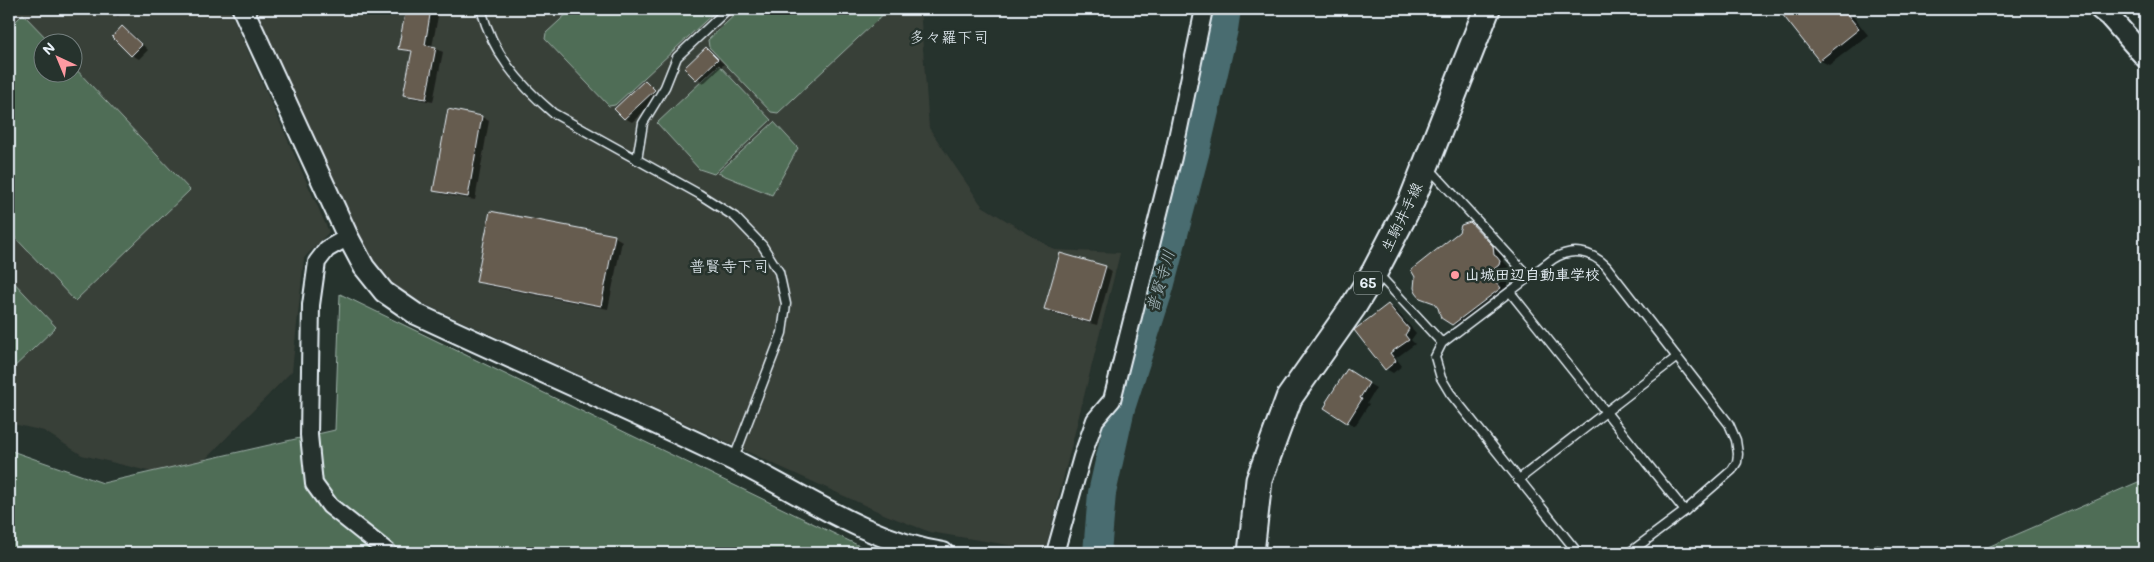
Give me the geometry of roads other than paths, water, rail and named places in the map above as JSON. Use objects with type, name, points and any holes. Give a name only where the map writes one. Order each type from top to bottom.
[{"type":"main road","name":"生駒井手線","points":[[1251,553],[1259,480],[1289,398],[1375,271],[1412,200],[1487,9]]},
{"type":"street","points":[[243,9],[348,237],[364,267],[384,292],[416,314],[733,460],[874,533],[925,550],[943,553]]},
{"type":"street","points":[[1055,553],[1082,457],[1095,420],[1112,400],[1173,157],[1204,9]]},
{"type":"street","points":[[2100,9],[2109,16],[2145,57]]},
{"type":"street","points":[[348,237],[327,249],[317,262],[311,305],[309,435],[314,484],[330,506],[390,553]]},
{"type":"lane","points":[[481,9],[485,24],[501,59],[533,96],[553,113],[699,194],[735,217],[762,245],[779,272],[786,304],[782,333],[733,460]]},
{"type":"lane","points":[[637,160],[643,123],[665,87],[677,58],[728,9]]},
{"type":"lane","points":[[1426,165],[1529,277]]},
{"type":"lane","points":[[1578,553],[1518,480],[1445,385],[1435,356],[1442,343],[1559,255],[1579,251],[1594,256],[1606,266],[1729,424],[1736,440],[1737,462],[1732,470],[1685,511],[1629,553]]},
{"type":"lane","points":[[1375,271],[1442,343]]},
{"type":"lane","points":[[1510,292],[1685,511]]},
{"type":"lane","points":[[1518,480],[1677,358]]},
{"type":"waterway","name":"普賢寺川","points":[[1097,553],[1102,493],[1121,408],[1160,287],[1195,154],[1227,9]]},
{"type":"place","name":"山城田辺自動車学校","points":[[1455,275]]},
{"type":"district","name":"多々羅下司","points":[[949,37]]},
{"type":"district","name":"普賢寺下司","points":[[729,266]]}]
